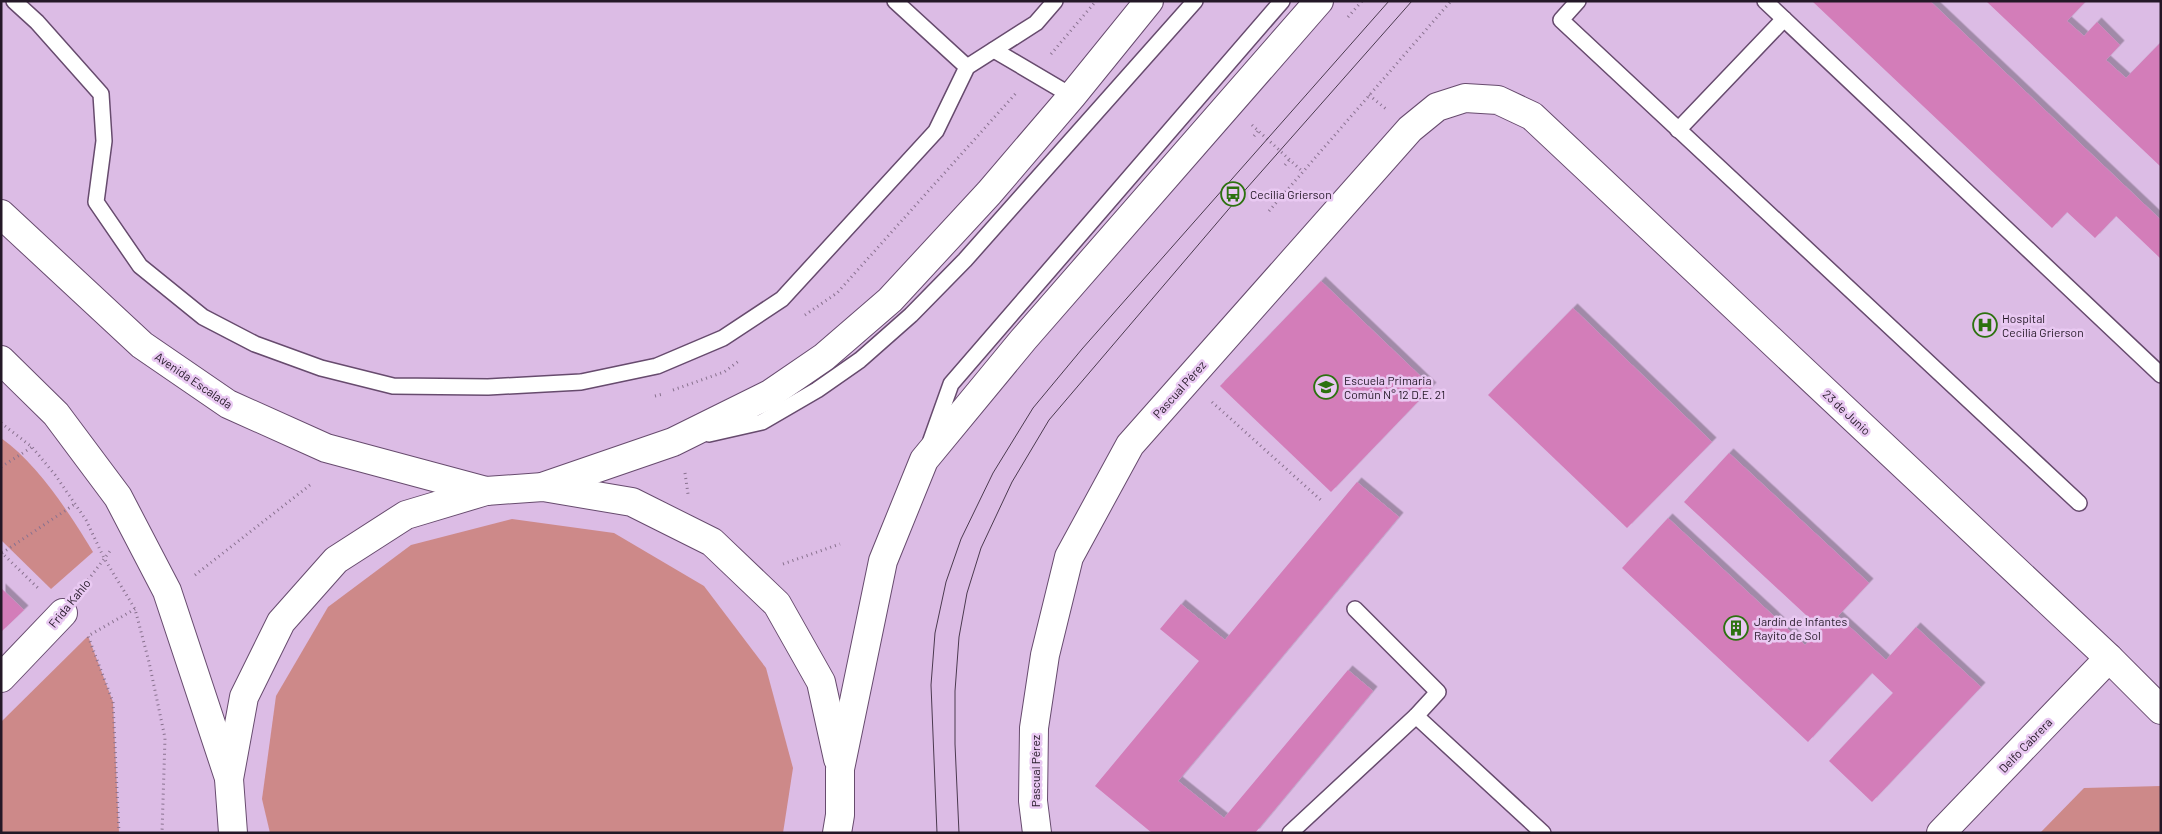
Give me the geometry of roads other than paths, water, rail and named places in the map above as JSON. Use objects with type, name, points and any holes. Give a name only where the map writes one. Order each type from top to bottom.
[{"type":"main road","points":[[231,831],[230,779],[244,697],[281,622],[336,560],[406,515],[486,491],[543,486],[673,442],[770,394],[824,357],[890,300],[989,193],[1072,96],[1149,1]]},
{"type":"main road","points":[[840,769],[883,561],[924,460],[1023,340],[1319,1]]},
{"type":"main road","name":"Pascual Pérez","points":[[1037,833],[1034,801],[1034,728],[1045,655],[1069,557],[1130,445],[1410,129],[1437,107],[1465,98],[1498,100],[1532,116]]},
{"type":"main road","name":"23 de Junio","points":[[1532,116],[2109,658],[2161,710]]},
{"type":"main road","name":"Avenida Escalada","points":[[1,214],[142,344],[228,404],[326,448],[486,491]]},
{"type":"main road","points":[[1,360],[56,414],[118,497],[167,591],[230,779]]},
{"type":"main road","points":[[543,486],[632,502],[712,542],[777,604],[821,682],[840,769],[841,827]]},
{"type":"main road","name":"Frida Kahlo","points":[[1,678],[63,613]]},
{"type":"main road","name":"Delfo Cabrera","points":[[1941,833],[2109,658]]},
{"type":"lane","points":[[14,1],[37,22],[101,94],[104,140],[96,202],[140,266],[203,317],[255,344],[321,368],[393,386],[488,387],[581,382],[657,366],[723,338],[782,299],[936,131],[967,68],[1036,23],[1055,1]]},
{"type":"lane","points":[[895,1],[967,68]]},
{"type":"lane","points":[[673,442],[762,422],[816,390],[860,360],[911,315],[964,260],[1194,1]]},
{"type":"lane","points":[[924,460],[951,384],[1282,1]]},
{"type":"lane","points":[[1578,1],[1561,20],[2079,503]]},
{"type":"lane","points":[[1765,1],[2161,375]]},
{"type":"lane","points":[[1678,130],[1784,19]]},
{"type":"lane","points":[[994,50],[1072,96]]},
{"type":"lane","points":[[1290,833],[1416,716],[1438,692],[1355,609]]},
{"type":"lane","points":[[1416,716],[1543,833]]},
{"type":"tram line","points":[[937,833],[931,685],[935,633],[946,582],[961,539],[993,473],[1033,408],[1082,349],[1389,1]]},
{"type":"tram line","points":[[959,833],[955,744],[955,691],[959,637],[967,593],[981,548],[1012,482],[1049,420],[1239,197],[1412,1]]},
{"type":"place","name":"Cecilia Grierson","points":[[1233,194]]},
{"type":"place","name":"Hospital Cecilia Grierson","points":[[1985,325]]},
{"type":"place","name":"Escuela Primaria Común N° 12 D.E. 21","points":[[1326,387]]},
{"type":"place","name":"Jardín de Infantes Rayito de Sol","points":[[1736,628]]}]
